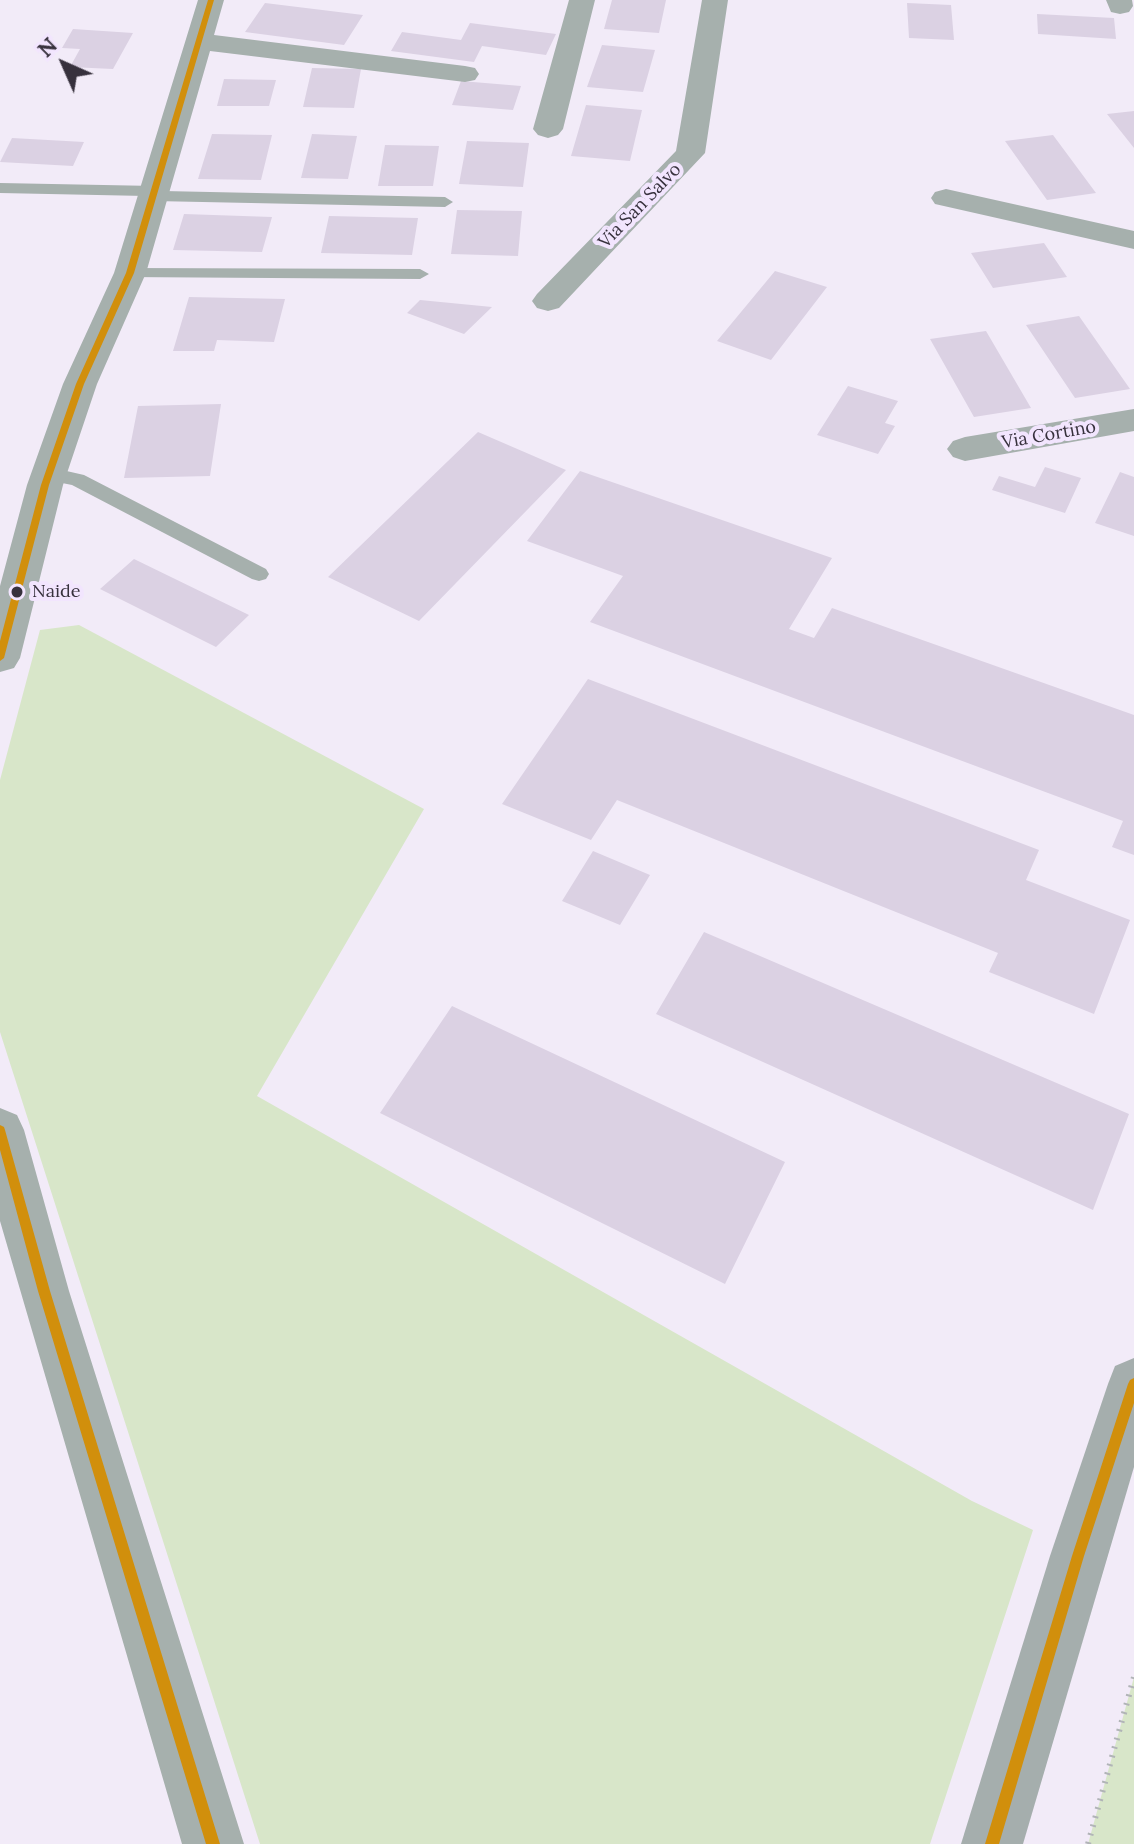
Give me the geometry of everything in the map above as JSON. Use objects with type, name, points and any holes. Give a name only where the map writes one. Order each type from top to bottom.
[{"type":"street","points":[[0,658],[49,474],[80,384],[130,273],[211,0]]},
{"type":"street","points":[[548,129],[582,0]]},
{"type":"street","name":"Via San Salvo","points":[[548,301],[690,153],[715,0]]},
{"type":"street","points":[[199,41],[465,74]]},
{"type":"street","points":[[946,198],[1134,240]]},
{"type":"street","name":"Via Cortino","points":[[965,449],[1134,420]]},
{"type":"street","points":[[0,1130],[44,1291],[213,1844]]},
{"type":"street","points":[[992,1844],[1078,1556],[1134,1384]]},
{"type":"lane","points":[[0,188],[445,202]]},
{"type":"lane","points":[[130,273],[420,274]]},
{"type":"lane","points":[[49,474],[77,480],[259,574]]},
{"type":"path","points":[[1088,1844],[1134,1677]]},
{"type":"green space","points":[[79,625],[424,809],[257,1096],[972,1501],[1033,1530],[930,1844],[260,1844],[0,1032],[0,780],[40,630]]},
{"type":"green space","points":[[1134,1677],[1134,1844],[1088,1844]]},
{"type":"building","points":[[612,0],[666,0],[659,33],[604,29]]},
{"type":"building","points":[[265,3],[363,15],[344,45],[245,32]]},
{"type":"building","points":[[907,3],[951,5],[954,40],[909,38]]},
{"type":"building","points":[[1037,14],[1114,18],[1116,39],[1038,34]]},
{"type":"building","points":[[470,23],[556,34],[546,55],[482,46],[474,62],[391,51],[402,32],[461,40]]},
{"type":"building","points":[[73,29],[133,33],[113,69],[70,67],[80,49],[62,48]]},
{"type":"building","points":[[602,45],[655,50],[643,92],[587,87]]},
{"type":"building","points":[[312,68],[361,69],[354,108],[303,107]]},
{"type":"building","points":[[224,79],[276,80],[269,106],[217,106]]},
{"type":"building","points":[[461,81],[521,86],[513,110],[452,105]]},
{"type":"building","points":[[586,105],[642,110],[630,161],[571,156]]},
{"type":"building","points":[[1134,111],[1134,148],[1107,114]]},
{"type":"building","points":[[212,134],[272,135],[261,180],[198,179]]},
{"type":"building","points":[[312,134],[357,136],[348,179],[301,178]]},
{"type":"building","points":[[1053,135],[1096,193],[1047,200],[1005,141]]},
{"type":"building","points":[[12,138],[84,142],[73,166],[0,162]]},
{"type":"building","points":[[467,141],[529,143],[523,187],[459,184]]},
{"type":"building","points":[[385,145],[439,146],[433,186],[378,186]]},
{"type":"building","points":[[457,210],[522,211],[518,256],[451,254]]},
{"type":"building","points":[[184,214],[272,217],[262,252],[173,250]]},
{"type":"building","points":[[329,216],[418,218],[412,255],[321,253]]},
{"type":"building","points":[[1044,243],[1067,277],[993,288],[971,253]]},
{"type":"building","points":[[775,271],[827,287],[771,360],[717,341]]},
{"type":"building","points":[[189,297],[285,299],[274,342],[217,340],[214,351],[173,351]]},
{"type":"building","points":[[420,300],[492,307],[464,334],[407,313]]},
{"type":"building","points":[[1079,316],[1130,389],[1075,398],[1026,325]]},
{"type":"building","points":[[986,331],[1031,408],[974,417],[930,339]]},
{"type":"building","points":[[848,386],[898,401],[885,423],[895,426],[878,454],[817,435]]},
{"type":"building","points":[[221,404],[210,476],[124,478],[138,406]]},
{"type":"building","points":[[478,432],[566,470],[419,621],[328,577]]},
{"type":"building","points":[[1045,467],[1081,478],[1065,513],[992,490],[999,476],[1035,487]]},
{"type":"building","points":[[580,471],[832,558],[789,629],[814,638],[832,608],[1134,715],[1134,855],[1112,847],[1123,821],[590,622],[623,576],[527,541]]},
{"type":"building","points":[[1120,472],[1134,477],[1134,536],[1095,523]]},
{"type":"building","points":[[134,559],[249,615],[216,647],[100,589]]},
{"type":"building","points":[[588,679],[1039,850],[1026,880],[1130,920],[1094,1014],[989,972],[998,953],[617,800],[591,840],[502,804]]},
{"type":"building","points":[[593,851],[650,875],[620,925],[562,901]]},
{"type":"building","points":[[704,932],[1129,1114],[1093,1210],[656,1014]]},
{"type":"building","points":[[452,1006],[785,1162],[725,1284],[380,1113]]},
{"type":"transit line","points":[[0,658],[45,485],[80,384],[130,273],[211,0]]},
{"type":"transit line","points":[[0,1130],[44,1291],[213,1844]]},
{"type":"transit line","points":[[992,1844],[1078,1556],[1134,1384]]},
{"type":"place","name":"Naide","points":[[17,592]]}]
